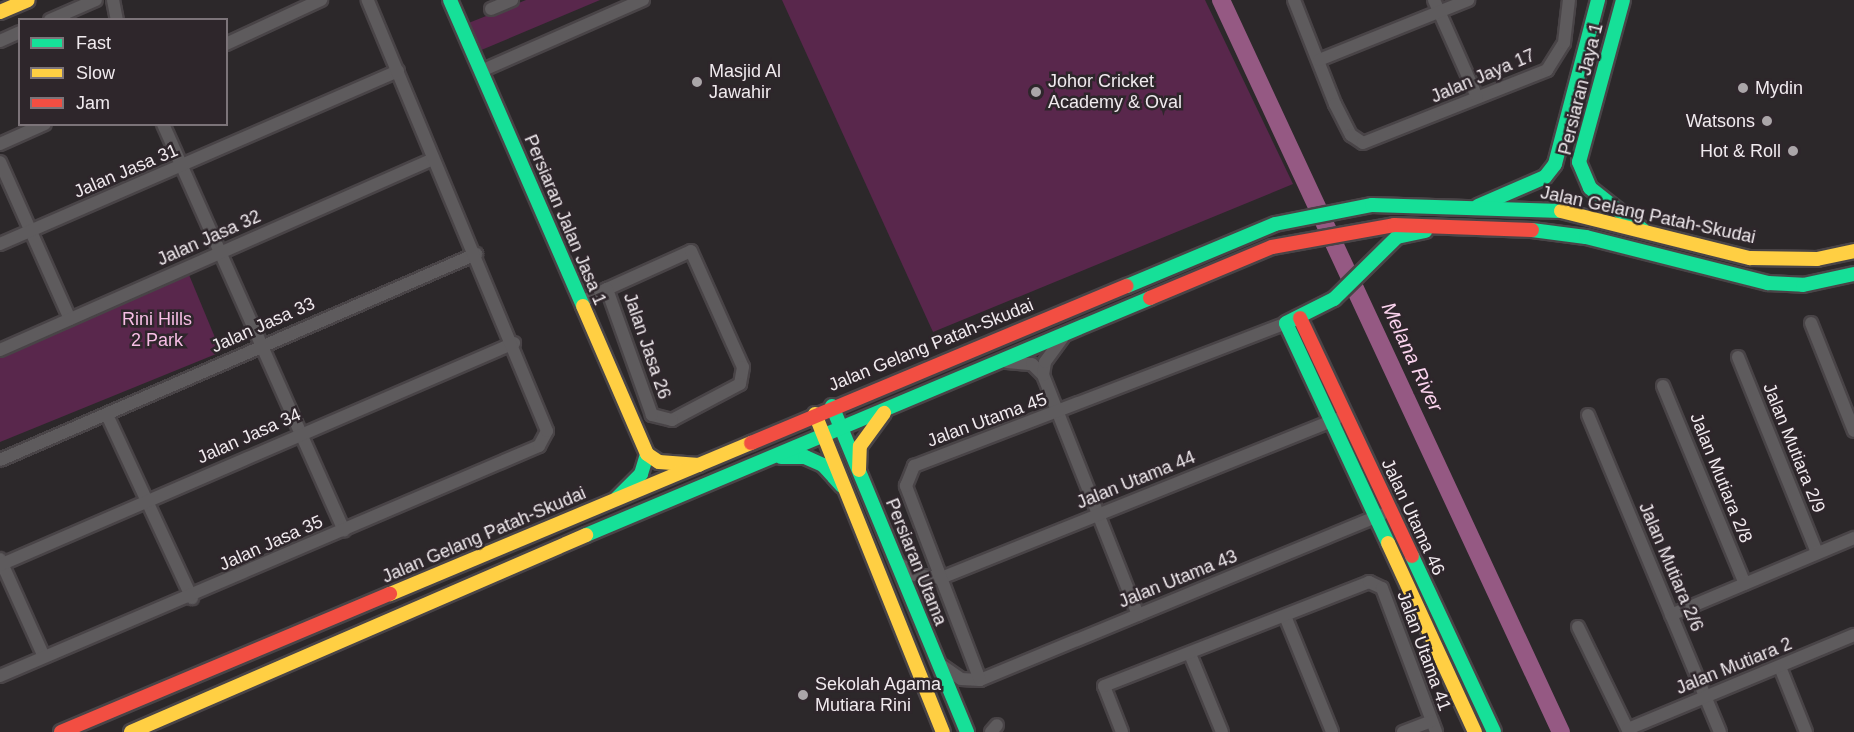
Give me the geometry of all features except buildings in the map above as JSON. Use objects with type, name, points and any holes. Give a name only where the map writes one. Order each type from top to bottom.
[{"type":"main road","points":[[0,12],[28,0]]},
{"type":"main road","name":"Persiaran Jalan Jasa 1","points":[[450,0],[647,454]]},
{"type":"main road","name":"Persiaran Jaya 1","points":[[1476,207],[1545,177],[1555,164],[1598,0]]},
{"type":"main road","name":"Persiaran Jaya 1","points":[[1623,0],[1579,162],[1581,176],[1643,230]]},
{"type":"main road","points":[[1586,40],[1591,50],[1608,49]]},
{"type":"main road","name":"Jalan Gelang Patah-Skudai","points":[[64,731],[699,465],[832,406],[1275,224],[1332,211],[1372,205],[1556,210],[1750,258],[1817,259],[1854,251]]},
{"type":"main road","name":"Jalan Gelang Patah-Skudai","points":[[131,732],[345,635],[842,429],[1272,247],[1343,232],[1394,225],[1451,227],[1586,237],[1768,283],[1803,285],[1854,274]]},
{"type":"main road","points":[[1286,323],[1334,299],[1397,237],[1451,227]]},
{"type":"main road","name":"Jalan Utama 46","points":[[1300,318],[1494,732]]},
{"type":"main road","name":"Jalan Utama 46","points":[[1286,323],[1475,732]]},
{"type":"main road","name":"Persiaran Utama","points":[[832,406],[967,732]]},
{"type":"main road","points":[[859,470],[860,446],[887,409]]},
{"type":"main road","points":[[815,414],[842,486],[943,732]]},
{"type":"main road","points":[[616,499],[641,474],[647,454],[659,462],[699,465]]},
{"type":"main road","points":[[768,459],[805,457],[823,465],[842,486]]},
{"type":"street","points":[[55,18],[96,0]]},
{"type":"street","points":[[228,43],[321,0]]},
{"type":"street","points":[[368,0],[433,159],[514,343]]},
{"type":"street","points":[[491,9],[512,0]]},
{"type":"street","points":[[481,71],[643,0]]},
{"type":"street","points":[[1294,0],[1319,60],[1468,0]]},
{"type":"street","points":[[1434,0],[1477,97]]},
{"type":"street","name":"Jalan Jaya 17","points":[[1319,60],[1351,135],[1363,143],[1554,64],[1564,43],[1569,0]]},
{"type":"street","points":[[110,2],[116,18]]},
{"type":"street","points":[[0,40],[18,33]]},
{"type":"street","name":"Jalan Jasa 31","points":[[0,244],[182,167],[398,71]]},
{"type":"street","points":[[0,144],[40,126]]},
{"type":"street","points":[[164,126],[298,433],[344,530]]},
{"type":"street","name":"Jalan Jasa 32","points":[[0,350],[433,159]]},
{"type":"street","points":[[0,162],[70,319]]},
{"type":"street","name":"Jalan Jasa 26","points":[[691,251],[743,367],[740,384],[672,420],[652,415],[608,289],[691,251]]},
{"type":"street","name":"Jalan Jasa 33","points":[[0,460],[476,254]]},
{"type":"street","points":[[581,302],[608,289]]},
{"type":"street","name":"Jalan Utama 45","points":[[980,680],[906,486],[914,466],[1058,413],[1286,323]]},
{"type":"street","points":[[1811,323],[1854,431]]},
{"type":"street","points":[[1043,375],[1045,362],[1065,335]]},
{"type":"street","name":"Jalan Jasa 35","points":[[0,676],[192,598],[539,446],[547,430],[514,343]]},
{"type":"street","name":"Jalan Jasa 34","points":[[1,563],[298,433],[514,343]]},
{"type":"street","name":"Jalan Mutiara 2/9","points":[[1738,357],[1817,554]]},
{"type":"street","points":[[999,363],[1032,364],[1043,375],[1138,615]]},
{"type":"street","name":"Jalan Mutiara 2/8","points":[[1663,386],[1745,584]]},
{"type":"street","points":[[107,415],[192,598]]},
{"type":"street","name":"Jalan Utama 44","points":[[941,578],[1346,415]]},
{"type":"street","name":"Jalan Mutiara 2/6","points":[[1588,415],[1707,696],[1720,732]]},
{"type":"street","name":"Jalan Utama 43","points":[[980,680],[1391,511]]},
{"type":"street","points":[[1671,615],[1854,538]]},
{"type":"street","points":[[893,554],[915,575],[941,578]]},
{"type":"street","points":[[1,563],[44,657]]},
{"type":"street","name":"Jalan Utama 41","points":[[1285,616],[1369,582],[1382,588],[1433,726]]},
{"type":"street","points":[[1122,732],[1104,686],[1285,616],[1332,732]]},
{"type":"street","points":[[1578,627],[1628,731]]},
{"type":"street","name":"Jalan Mutiara 2","points":[[1628,731],[1707,696],[1853,638]]},
{"type":"street","points":[[1190,654],[1222,732]]},
{"type":"street","points":[[936,657],[952,675],[980,680]]},
{"type":"street","points":[[1780,667],[1806,732]]},
{"type":"street","points":[[1403,732],[1433,726]]},
{"type":"green space","points":[[526,0],[600,0],[479,51],[466,24]]},
{"type":"green space","name":"Johor Cricket Academy & Oval","points":[[782,0],[1205,0],[1293,184],[933,332]]},
{"type":"green space","name":"Rini Hills 2 Park","points":[[187,270],[221,352],[0,442],[0,348]]},
{"type":"waterway","name":"Melana River","points":[[1221,0],[1561,732]]},
{"type":"traffic: fast","points":[[450,0],[583,306]]},
{"type":"traffic: fast","points":[[1478,206],[1545,177],[1555,164],[1598,0]]},
{"type":"traffic: fast","points":[[1623,0],[1579,162],[1590,188],[1643,230]]},
{"type":"traffic: fast","points":[[1127,286],[1275,224],[1372,205],[1561,211]]},
{"type":"traffic: fast","points":[[1532,230],[1586,237],[1768,283],[1803,285],[1854,274]]},
{"type":"traffic: fast","points":[[1388,543],[1286,323],[1334,299],[1397,237],[1425,231]]},
{"type":"traffic: fast","points":[[586,535],[1150,298]]},
{"type":"traffic: fast","points":[[832,406],[967,732]]},
{"type":"traffic: fast","points":[[617,498],[641,474],[647,454]]},
{"type":"traffic: fast","points":[[781,457],[805,457],[823,465],[842,486]]},
{"type":"traffic: fast","points":[[1412,556],[1494,732]]},
{"type":"traffic: slow","points":[[0,12],[28,0]]},
{"type":"traffic: slow","points":[[1561,211],[1750,258],[1817,259],[1854,251]]},
{"type":"traffic: slow","points":[[583,306],[647,454]]},
{"type":"traffic: slow","points":[[859,470],[860,446],[884,413]]},
{"type":"traffic: slow","points":[[815,414],[943,732]]},
{"type":"traffic: slow","points":[[390,594],[751,443]]},
{"type":"traffic: slow","points":[[647,454],[659,462],[699,465]]},
{"type":"traffic: slow","points":[[131,732],[586,535]]},
{"type":"traffic: slow","points":[[1388,543],[1475,732]]},
{"type":"traffic: jam","points":[[1150,298],[1272,247],[1394,225],[1532,230]]},
{"type":"traffic: jam","points":[[751,443],[1127,286]]},
{"type":"traffic: jam","points":[[1300,318],[1412,556]]},
{"type":"traffic: jam","points":[[61,732],[390,594]]},
{"type":"place","name":"Masjid Al Jawahir","points":[[697,82]]},
{"type":"place","name":"Mydin","points":[[1743,88]]},
{"type":"place","name":"Johor Cricket Academy & Oval","points":[[1036,92]]},
{"type":"place","name":"Watsons","points":[[1767,121]]},
{"type":"place","name":"Hot & Roll","points":[[1793,151]]},
{"type":"place","name":"Sekolah Agama Mutiara Rini","points":[[803,695]]}]
